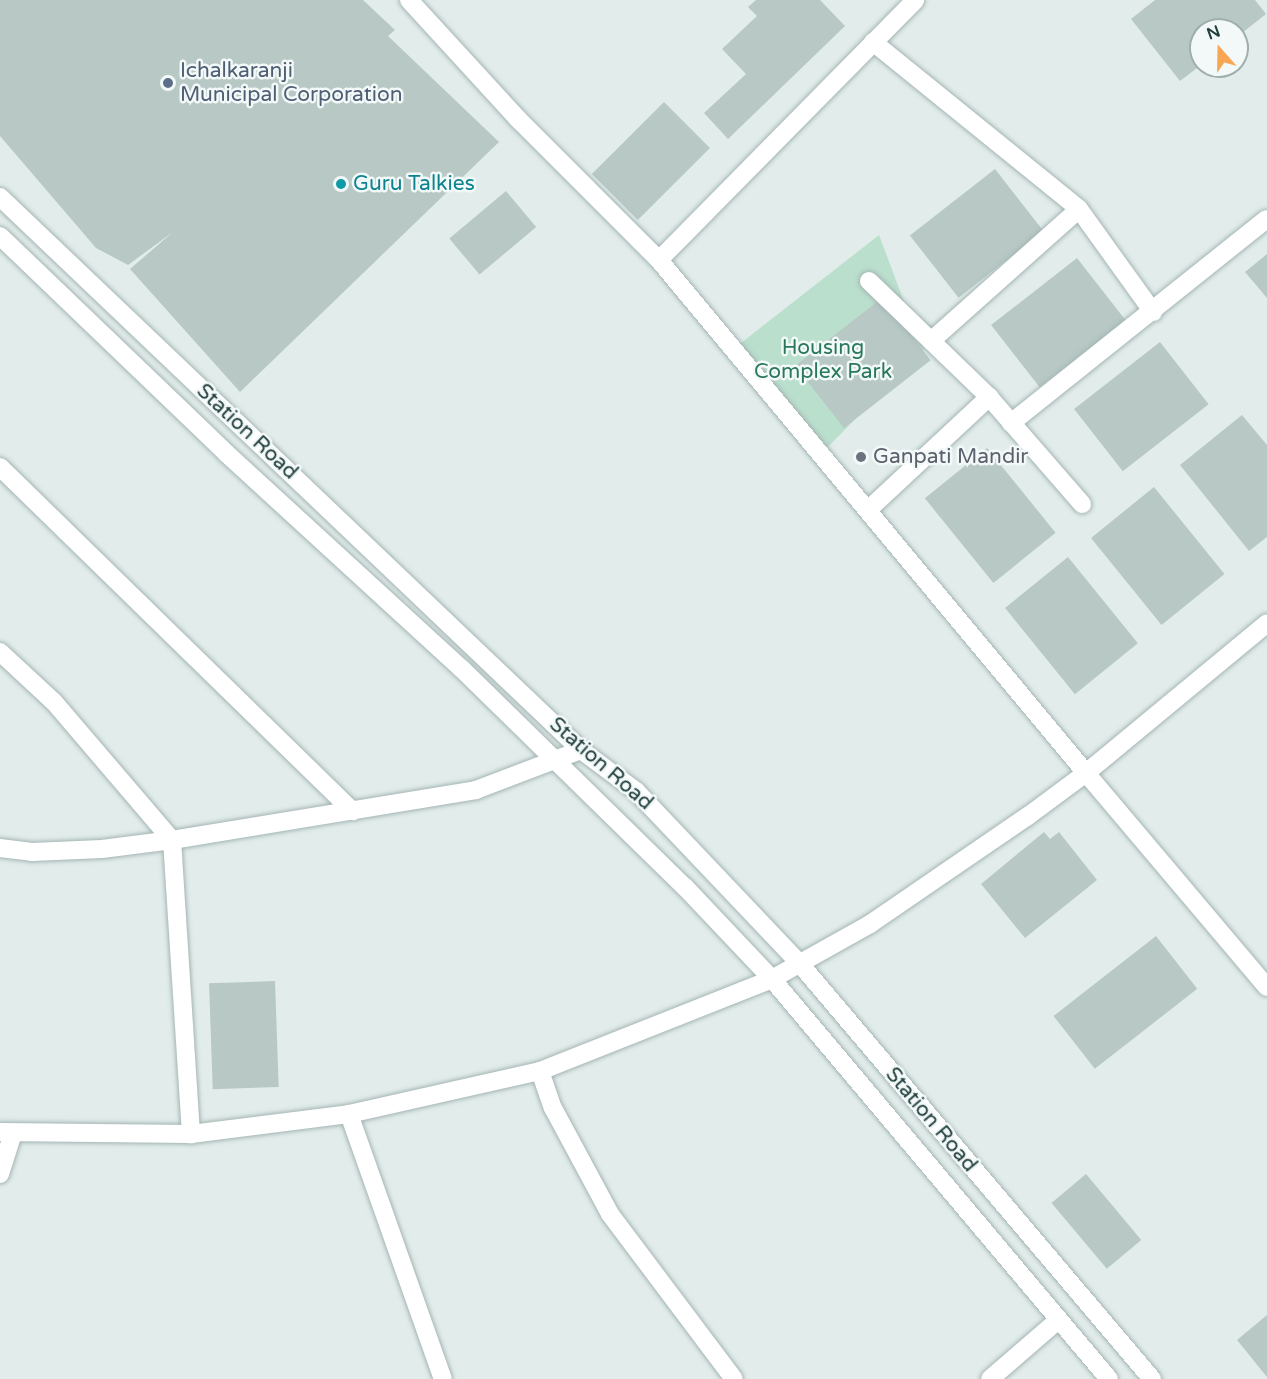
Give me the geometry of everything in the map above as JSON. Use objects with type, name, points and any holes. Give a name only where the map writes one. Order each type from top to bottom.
[{"type":"street","points":[[409,0],[518,119],[659,260],[819,456],[868,510],[1267,987]]},
{"type":"street","points":[[659,260],[915,0]]},
{"type":"street","points":[[873,42],[1079,209],[1153,312]]},
{"type":"street","name":"Station Road","points":[[0,197],[581,750],[636,791],[801,965],[1152,1379]]},
{"type":"street","points":[[931,341],[1079,209]]},
{"type":"street","points":[[1011,423],[1267,219]]},
{"type":"street","name":"Station Road","points":[[0,236],[226,453],[462,669],[685,887],[772,979],[1109,1379]]},
{"type":"street","points":[[869,281],[990,397],[1082,504]]},
{"type":"street","points":[[868,510],[990,397]]},
{"type":"street","points":[[0,467],[353,811]]},
{"type":"street","points":[[0,1174],[7,1132],[191,1134],[349,1113],[540,1071],[772,979],[801,965],[870,924],[1086,773],[1267,623]]},
{"type":"street","points":[[0,652],[54,702],[172,840],[191,1134]]},
{"type":"street","points":[[0,848],[32,852],[90,849],[172,840],[353,811],[476,790],[581,750]]},
{"type":"street","points":[[540,1071],[553,1108],[610,1214],[734,1379]]},
{"type":"street","points":[[349,1113],[443,1379]]},
{"type":"street","points":[[990,1379],[1058,1320]]},
{"type":"green space","name":"Housing Complex Park","points":[[879,235],[906,307],[940,333],[819,456],[732,350]]},
{"type":"building","points":[[0,0],[363,0],[395,30],[388,36],[499,142],[240,392],[130,269],[173,232],[128,265],[96,248],[0,136]]},
{"type":"building","points":[[756,0],[820,0],[845,26],[728,139],[704,113],[746,74],[722,49],[757,16],[748,7]]},
{"type":"building","points":[[1155,0],[1255,0],[1266,14],[1249,27],[1249,18],[1189,18],[1189,74],[1180,81],[1131,19]]},
{"type":"building","points":[[664,102],[710,148],[638,220],[592,174]]},
{"type":"building","points":[[995,169],[1044,231],[959,298],[910,235]]},
{"type":"building","points":[[506,191],[536,227],[480,275],[449,239]]},
{"type":"building","points":[[1267,254],[1267,298],[1245,272]]},
{"type":"building","points":[[1077,258],[1126,320],[1040,387],[991,325]]},
{"type":"building","points":[[882,298],[931,360],[844,428],[795,366]]},
{"type":"building","points":[[1160,342],[1209,404],[1123,471],[1074,409]]},
{"type":"building","points":[[1242,415],[1267,445],[1267,537],[1249,551],[1180,465]]},
{"type":"building","points":[[987,448],[1056,533],[993,583],[925,498]]},
{"type":"building","points":[[1154,487],[1224,574],[1162,625],[1091,538]]},
{"type":"building","points":[[1068,557],[1138,643],[1075,694],[1005,608]]},
{"type":"building","points":[[1044,832],[1050,839],[1059,832],[1097,880],[1025,938],[981,884]]},
{"type":"building","points":[[1156,936],[1197,989],[1095,1069],[1054,1016]]},
{"type":"building","points":[[275,981],[279,1087],[213,1089],[209,983]]},
{"type":"building","points":[[1086,1174],[1141,1240],[1107,1269],[1052,1203]]},
{"type":"building","points":[[1267,1315],[1267,1377],[1237,1340]]},
{"type":"place","name":"Ichalkaranji Municipal Corporation","points":[[168,83]]},
{"type":"place","name":"Guru Talkies","points":[[341,184]]},
{"type":"place","name":"Ganpati Mandir","points":[[861,457]]}]
